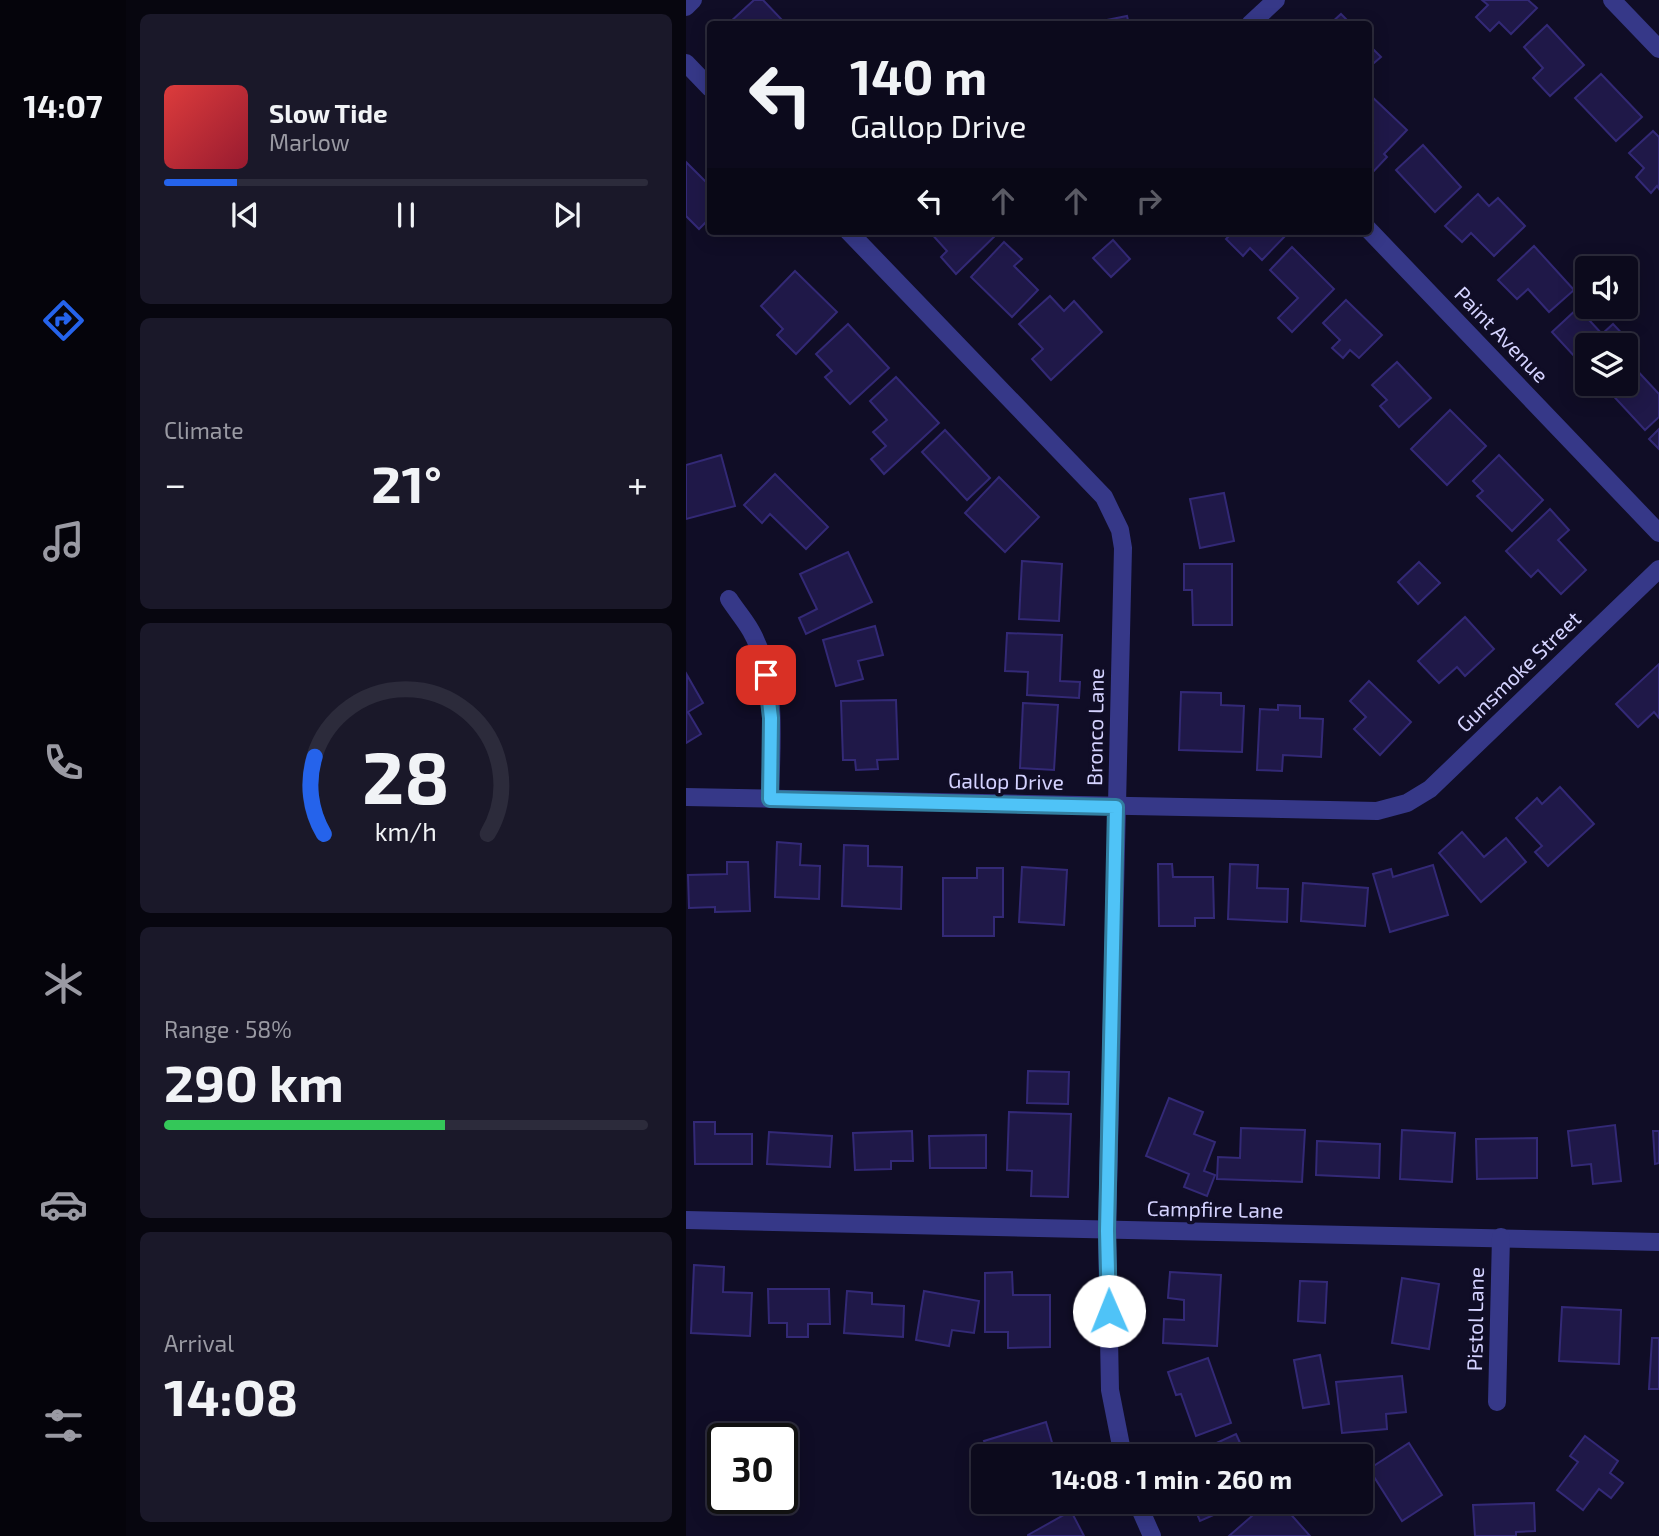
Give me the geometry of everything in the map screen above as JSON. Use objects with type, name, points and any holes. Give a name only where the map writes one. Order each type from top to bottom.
[{"type":"street","points":[[686,7],[693,0]]},
{"type":"street","points":[[1253,21],[1276,0]]},
{"type":"street","points":[[1612,0],[1659,49]]},
{"type":"street","points":[[686,63],[707,85]]},
{"type":"street","name":"Paint Avenue","points":[[1372,233],[1659,533]]},
{"type":"street","name":"Bronco Lane","points":[[852,235],[1104,497],[1114,512],[1123,548],[1107,1231],[1110,1391],[1121,1444]]},
{"type":"street","name":"Gunsmoke Street","points":[[1407,803],[1430,789],[1659,569]]},
{"type":"street","points":[[729,599],[752,632],[766,675],[771,718],[770,799]]},
{"type":"street","name":"Gallop Drive","points":[[686,797],[1377,811],[1407,803]]},
{"type":"street","name":"Campfire Lane","points":[[686,1220],[1659,1242]]},
{"type":"street","name":"Pistol Lane","points":[[1497,1402],[1501,1237]]},
{"type":"street","points":[[1142,1514],[1152,1536]]},
{"type":"building","points":[[754,0],[763,0],[783,21],[731,21]]},
{"type":"building","points":[[1482,0],[1528,0],[1537,8],[1511,34],[1499,22],[1490,31],[1476,17],[1488,5]]},
{"type":"building","points":[[1341,14],[1348,21],[1333,21]]},
{"type":"building","points":[[1127,16],[1128,21],[1102,21]]},
{"type":"building","points":[[1547,25],[1584,65],[1550,96],[1533,78],[1543,68],[1524,47]]},
{"type":"building","points":[[1372,48],[1381,57],[1372,65]]},
{"type":"building","points":[[1601,74],[1642,117],[1616,141],[1575,98]]},
{"type":"building","points":[[1372,97],[1407,130],[1384,154],[1387,157],[1373,172]]},
{"type":"building","points":[[1653,131],[1659,137],[1659,189],[1657,186],[1651,193],[1636,177],[1644,168],[1629,153]]},
{"type":"building","points":[[1423,145],[1461,187],[1435,212],[1396,170]]},
{"type":"building","points":[[686,162],[707,183],[707,221],[699,229],[686,216]]},
{"type":"building","points":[[1478,194],[1489,206],[1498,198],[1525,226],[1494,256],[1471,233],[1462,242],[1445,226]]},
{"type":"building","points":[[933,235],[996,235],[956,274],[941,257],[947,251]]},
{"type":"building","points":[[1230,235],[1286,235],[1262,260],[1250,248],[1243,256],[1226,239]]},
{"type":"building","points":[[1113,240],[1130,259],[1111,277],[1093,258]]},
{"type":"building","points":[[1004,242],[1022,259],[1014,266],[1038,290],[1012,317],[971,277]]},
{"type":"building","points":[[1534,246],[1574,290],[1549,312],[1528,289],[1517,299],[1498,280]]},
{"type":"building","points":[[1292,247],[1334,289],[1292,332],[1278,318],[1298,298],[1270,270]]},
{"type":"building","points":[[795,271],[837,312],[796,354],[777,335],[783,329],[761,306]]},
{"type":"building","points":[[1050,296],[1064,311],[1074,301],[1102,332],[1051,380],[1032,359],[1043,349],[1019,324]]},
{"type":"building","points":[[1346,300],[1382,335],[1359,358],[1350,350],[1343,358],[1332,348],[1340,340],[1323,323]]},
{"type":"building","points":[[1575,311],[1575,319],[1588,319],[1601,333],[1575,333],[1575,357],[1552,332]]},
{"type":"building","points":[[848,324],[889,368],[850,404],[825,377],[832,371],[816,354]]},
{"type":"building","points":[[1613,324],[1621,333],[1603,333]]},
{"type":"building","points":[[1397,362],[1431,398],[1399,427],[1380,406],[1387,400],[1372,385]]},
{"type":"building","points":[[1638,371],[1659,394],[1659,417],[1645,430],[1613,396],[1638,396]]},
{"type":"building","points":[[896,377],[939,423],[884,474],[871,459],[886,446],[873,432],[887,420],[870,401]]},
{"type":"building","points":[[1450,410],[1486,446],[1447,485],[1411,449]]},
{"type":"building","points":[[1659,429],[1659,449],[1649,439]]},
{"type":"building","points":[[945,430],[990,478],[967,500],[922,452]]},
{"type":"building","points":[[721,455],[735,506],[686,519],[686,465]]},
{"type":"building","points":[[1499,455],[1543,500],[1512,531],[1477,496],[1483,491],[1473,481]]},
{"type":"building","points":[[775,474],[828,527],[806,549],[770,514],[762,523],[744,505]]},
{"type":"building","points":[[999,477],[1039,517],[1005,552],[965,513]]},
{"type":"building","points":[[1224,493],[1234,541],[1200,548],[1190,499]]},
{"type":"building","points":[[1550,509],[1569,530],[1558,540],[1586,570],[1561,594],[1538,570],[1531,577],[1506,551]]},
{"type":"building","points":[[848,552],[872,602],[806,634],[799,618],[817,609],[800,574]]},
{"type":"building","points":[[1022,561],[1062,564],[1059,621],[1019,619]]},
{"type":"building","points":[[1419,562],[1440,583],[1418,604],[1398,582]]},
{"type":"building","points":[[1184,564],[1232,564],[1232,625],[1193,625],[1192,590],[1184,590]]},
{"type":"building","points":[[1465,617],[1494,649],[1465,676],[1457,667],[1439,683],[1418,661]]},
{"type":"building","points":[[875,626],[883,655],[858,661],[863,679],[836,686],[823,640]]},
{"type":"building","points":[[1007,633],[1062,635],[1060,681],[1080,682],[1079,698],[1027,695],[1028,672],[1005,671]]},
{"type":"building","points":[[1659,664],[1659,718],[1654,712],[1638,727],[1616,704]]},
{"type":"building","points":[[687,675],[703,703],[688,712],[701,734],[686,743]]},
{"type":"building","points":[[1369,681],[1411,722],[1380,755],[1354,729],[1366,717],[1350,701]]},
{"type":"building","points":[[1181,692],[1221,693],[1221,705],[1244,706],[1242,752],[1179,750]]},
{"type":"building","points":[[896,700],[898,759],[877,760],[878,769],[856,770],[855,760],[843,760],[841,701]]},
{"type":"building","points":[[1023,703],[1058,705],[1054,770],[1020,768]]},
{"type":"building","points":[[1278,705],[1300,706],[1300,718],[1323,719],[1321,757],[1283,755],[1282,771],[1257,770],[1260,709],[1278,710]]},
{"type":"building","points":[[1560,787],[1594,824],[1548,866],[1535,852],[1542,846],[1516,818],[1537,798],[1542,804]]},
{"type":"building","points":[[1462,832],[1484,857],[1506,838],[1526,862],[1481,902],[1439,853]]},
{"type":"building","points":[[777,842],[801,844],[800,865],[820,866],[819,899],[775,897]]},
{"type":"building","points":[[844,845],[868,846],[868,866],[902,867],[901,909],[842,906]]},
{"type":"building","points":[[727,862],[748,862],[750,911],[715,912],[715,907],[689,908],[688,875],[727,874]]},
{"type":"building","points":[[1158,864],[1172,864],[1173,877],[1213,877],[1214,918],[1195,918],[1195,926],[1159,926]]},
{"type":"building","points":[[1230,864],[1258,865],[1257,888],[1288,889],[1287,922],[1228,919]]},
{"type":"building","points":[[1433,865],[1448,915],[1390,932],[1373,874],[1391,869],[1393,877]]},
{"type":"building","points":[[1022,867],[1067,870],[1064,925],[1019,922]]},
{"type":"building","points":[[977,868],[1003,868],[1003,917],[994,917],[994,936],[943,936],[943,878],[977,878]]},
{"type":"building","points":[[1303,883],[1368,888],[1365,926],[1301,921]]},
{"type":"building","points":[[1028,1071],[1069,1072],[1068,1104],[1027,1103]]},
{"type":"building","points":[[1169,1098],[1203,1112],[1194,1134],[1215,1142],[1204,1171],[1215,1175],[1207,1196],[1184,1187],[1189,1174],[1146,1156]]},
{"type":"building","points":[[1009,1112],[1071,1114],[1068,1197],[1031,1196],[1032,1171],[1007,1170]]},
{"type":"building","points":[[694,1122],[715,1122],[715,1134],[752,1134],[752,1164],[695,1164]]},
{"type":"building","points":[[1615,1125],[1621,1181],[1593,1184],[1591,1164],[1572,1166],[1568,1131]]},
{"type":"building","points":[[1241,1128],[1305,1130],[1302,1182],[1217,1179],[1218,1157],[1240,1158]]},
{"type":"building","points":[[1402,1130],[1455,1133],[1452,1182],[1400,1179]]},
{"type":"building","points":[[912,1131],[913,1161],[891,1161],[891,1169],[855,1170],[853,1133]]},
{"type":"building","points":[[1653,1131],[1659,1131],[1659,1163],[1655,1164]]},
{"type":"building","points":[[769,1132],[832,1136],[830,1167],[767,1164]]},
{"type":"building","points":[[986,1135],[986,1168],[930,1168],[929,1136]]},
{"type":"building","points":[[1537,1138],[1537,1178],[1477,1179],[1476,1139]]},
{"type":"building","points":[[1317,1141],[1380,1144],[1379,1178],[1316,1175]]},
{"type":"building","points":[[694,1265],[724,1267],[723,1292],[752,1293],[750,1336],[691,1333]]},
{"type":"building","points":[[1012,1272],[1013,1295],[1050,1295],[1050,1347],[1008,1348],[1008,1332],[985,1332],[985,1273]]},
{"type":"building","points":[[1170,1272],[1221,1275],[1217,1346],[1163,1343],[1164,1319],[1184,1320],[1184,1300],[1168,1298]]},
{"type":"building","points":[[1402,1278],[1439,1284],[1429,1349],[1392,1343]]},
{"type":"building","points":[[1300,1281],[1327,1282],[1325,1323],[1298,1321]]},
{"type":"building","points":[[768,1289],[829,1289],[830,1324],[808,1324],[808,1337],[787,1337],[787,1323],[769,1323]]},
{"type":"building","points":[[847,1291],[872,1293],[872,1304],[904,1306],[903,1337],[844,1333]]},
{"type":"building","points":[[924,1291],[979,1301],[974,1333],[952,1330],[949,1346],[916,1340]]},
{"type":"building","points":[[1562,1307],[1621,1310],[1619,1364],[1559,1361]]},
{"type":"building","points":[[1652,1338],[1659,1338],[1659,1389],[1649,1389]]},
{"type":"building","points":[[1320,1355],[1329,1404],[1303,1408],[1294,1360]]},
{"type":"building","points":[[1208,1358],[1231,1423],[1196,1436],[1181,1394],[1176,1395],[1168,1372]]},
{"type":"building","points":[[1402,1376],[1406,1412],[1386,1414],[1387,1429],[1342,1433],[1336,1382]]},
{"type":"building","points":[[1046,1422],[1052,1444],[985,1444],[984,1441]]},
{"type":"building","points":[[1236,1434],[1241,1444],[1214,1444]]},
{"type":"building","points":[[1585,1436],[1618,1461],[1610,1473],[1623,1483],[1611,1498],[1599,1489],[1583,1510],[1557,1490],[1578,1462],[1570,1456]]},
{"type":"building","points":[[1409,1443],[1442,1495],[1402,1521],[1373,1475],[1373,1466]]},
{"type":"building","points":[[1534,1503],[1535,1531],[1516,1532],[1516,1536],[1475,1536],[1473,1505]]},
{"type":"building","points":[[1066,1514],[1073,1514],[1084,1536],[1028,1536]]},
{"type":"building","points":[[1197,1514],[1216,1514],[1200,1521]]},
{"type":"building","points":[[1254,1514],[1291,1514],[1310,1536],[1229,1536]]},
{"type":"route","points":[[766,675],[771,718],[770,799],[1116,807],[1107,1231],[1109,1311]]}]
